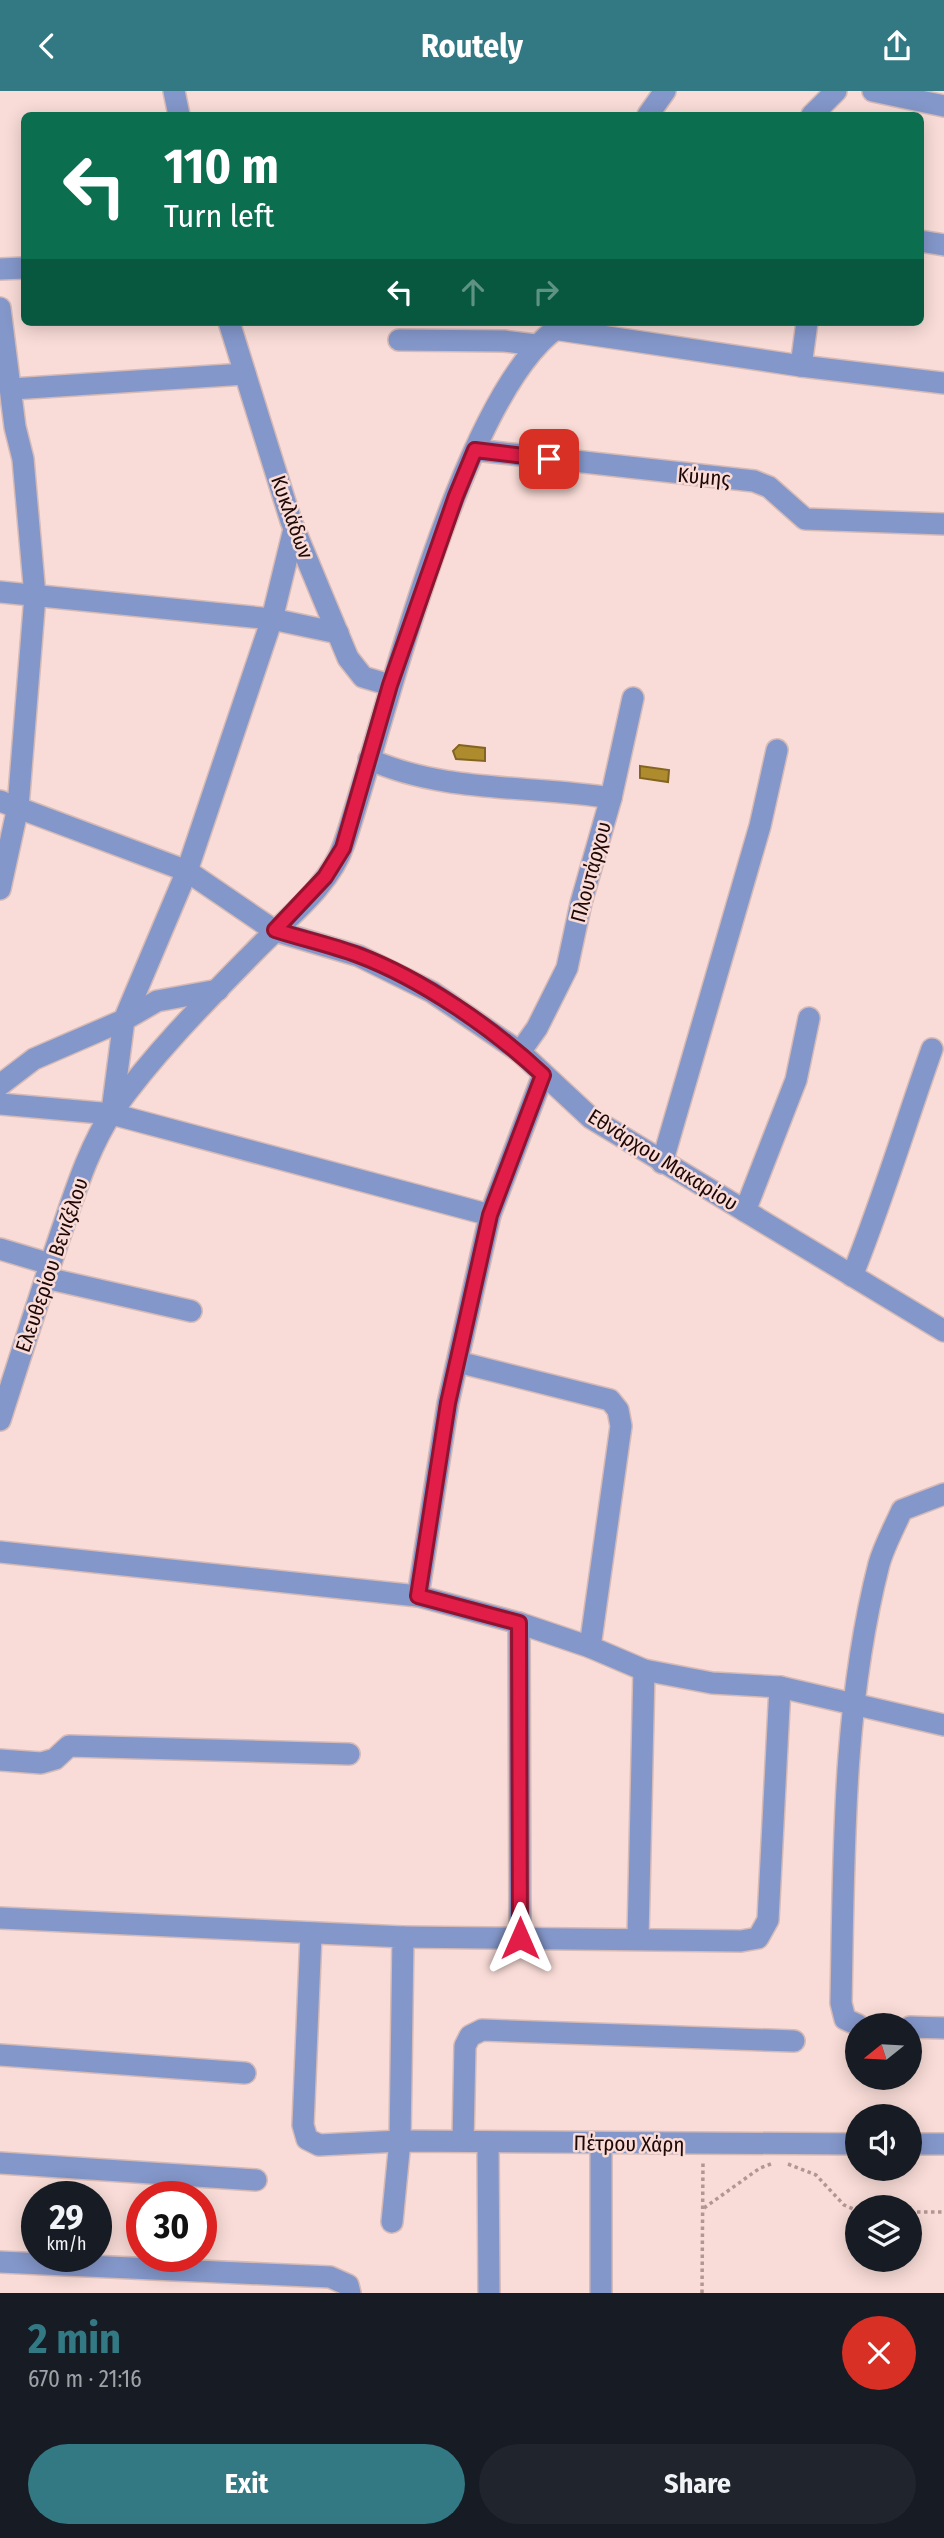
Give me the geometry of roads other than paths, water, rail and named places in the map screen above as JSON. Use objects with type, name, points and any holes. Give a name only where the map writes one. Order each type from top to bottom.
[{"type":"street","points":[[174,91],[178,112]]},
{"type":"street","points":[[650,112],[665,91]]},
{"type":"street","points":[[814,112],[836,91]]},
{"type":"street","points":[[873,91],[944,106]]},
{"type":"street","points":[[924,242],[944,245]]},
{"type":"street","points":[[0,269],[21,268]]},
{"type":"street","points":[[0,308],[7,375],[23,459],[35,596],[0,888]]},
{"type":"street","name":"Κυκλάδων","points":[[230,326],[294,529],[348,658],[363,677],[390,685]]},
{"type":"street","points":[[112,1114],[218,990],[325,877],[343,848],[390,685],[456,496],[486,425],[535,345],[557,326]]},
{"type":"street","points":[[571,326],[801,366],[944,383]]},
{"type":"street","points":[[801,366],[806,326]]},
{"type":"street","points":[[400,340],[504,341],[535,345]]},
{"type":"street","points":[[7,375],[244,374]]},
{"type":"street","name":"Κύμης","points":[[475,450],[754,481],[769,487],[805,519],[944,524]]},
{"type":"street","points":[[112,1114],[124,1020],[187,871],[272,619],[294,529]]},
{"type":"street","points":[[0,592],[272,619],[338,633]]},
{"type":"street","points":[[611,798],[633,698]]},
{"type":"street","points":[[662,1163],[760,826],[777,750]]},
{"type":"street","name":"Πλουτάρχου","points":[[369,759],[389,768],[422,776],[611,798],[581,903],[567,968],[537,1028],[520,1052]]},
{"type":"street","name":"Εθνάρχου Μακαρίου","points":[[9,804],[187,871],[275,930],[359,956],[432,992],[520,1052],[591,1118],[944,1331]]},
{"type":"street","points":[[0,1085],[34,1059],[124,1020],[158,1001],[218,990]]},
{"type":"street","points":[[745,1211],[796,1080],[809,1018]]},
{"type":"street","points":[[852,1276],[883,1200],[895,1152],[932,1049]]},
{"type":"street","points":[[418,1596],[458,1362],[490,1215],[543,1075]]},
{"type":"street","points":[[0,1104],[112,1114],[490,1215]]},
{"type":"street","name":"Ελευθερίου Βενιζέλου","points":[[0,1420],[77,1187],[112,1114]]},
{"type":"street","points":[[0,1249],[48,1271],[191,1311]]},
{"type":"street","points":[[458,1362],[610,1400],[618,1411],[621,1426],[590,1647]]},
{"type":"street","points":[[845,2019],[841,2003],[847,1758],[853,1703],[880,1562],[902,1510],[944,1494]]},
{"type":"street","points":[[0,1552],[418,1596],[519,1623],[590,1647],[643,1670],[712,1683],[780,1687],[944,1725]]},
{"type":"street","points":[[519,1623],[520,1938]]},
{"type":"street","points":[[638,1938],[643,1670]]},
{"type":"street","points":[[0,1919],[311,1935],[741,1941],[758,1938],[768,1920],[780,1687]]},
{"type":"street","points":[[0,1760],[41,1763],[55,1759],[69,1746],[349,1754]]},
{"type":"street","name":"Πέτρου Χάρη","points":[[311,1935],[303,2125],[307,2139],[319,2145],[400,2141],[845,2144]]},
{"type":"street","points":[[392,2222],[400,2141],[403,1937]]},
{"type":"street","points":[[922,2027],[944,2028]]},
{"type":"street","points":[[463,2141],[465,2046],[470,2036],[482,2030],[793,2041]]},
{"type":"street","points":[[0,2055],[245,2073]]},
{"type":"street","points":[[488,2143],[489,2293]]},
{"type":"street","points":[[601,2144],[601,2293]]},
{"type":"street","points":[[922,2144],[944,2144]]},
{"type":"street","points":[[0,2163],[256,2181]]},
{"type":"street","points":[[0,2262],[330,2277],[348,2285],[350,2293]]}]
